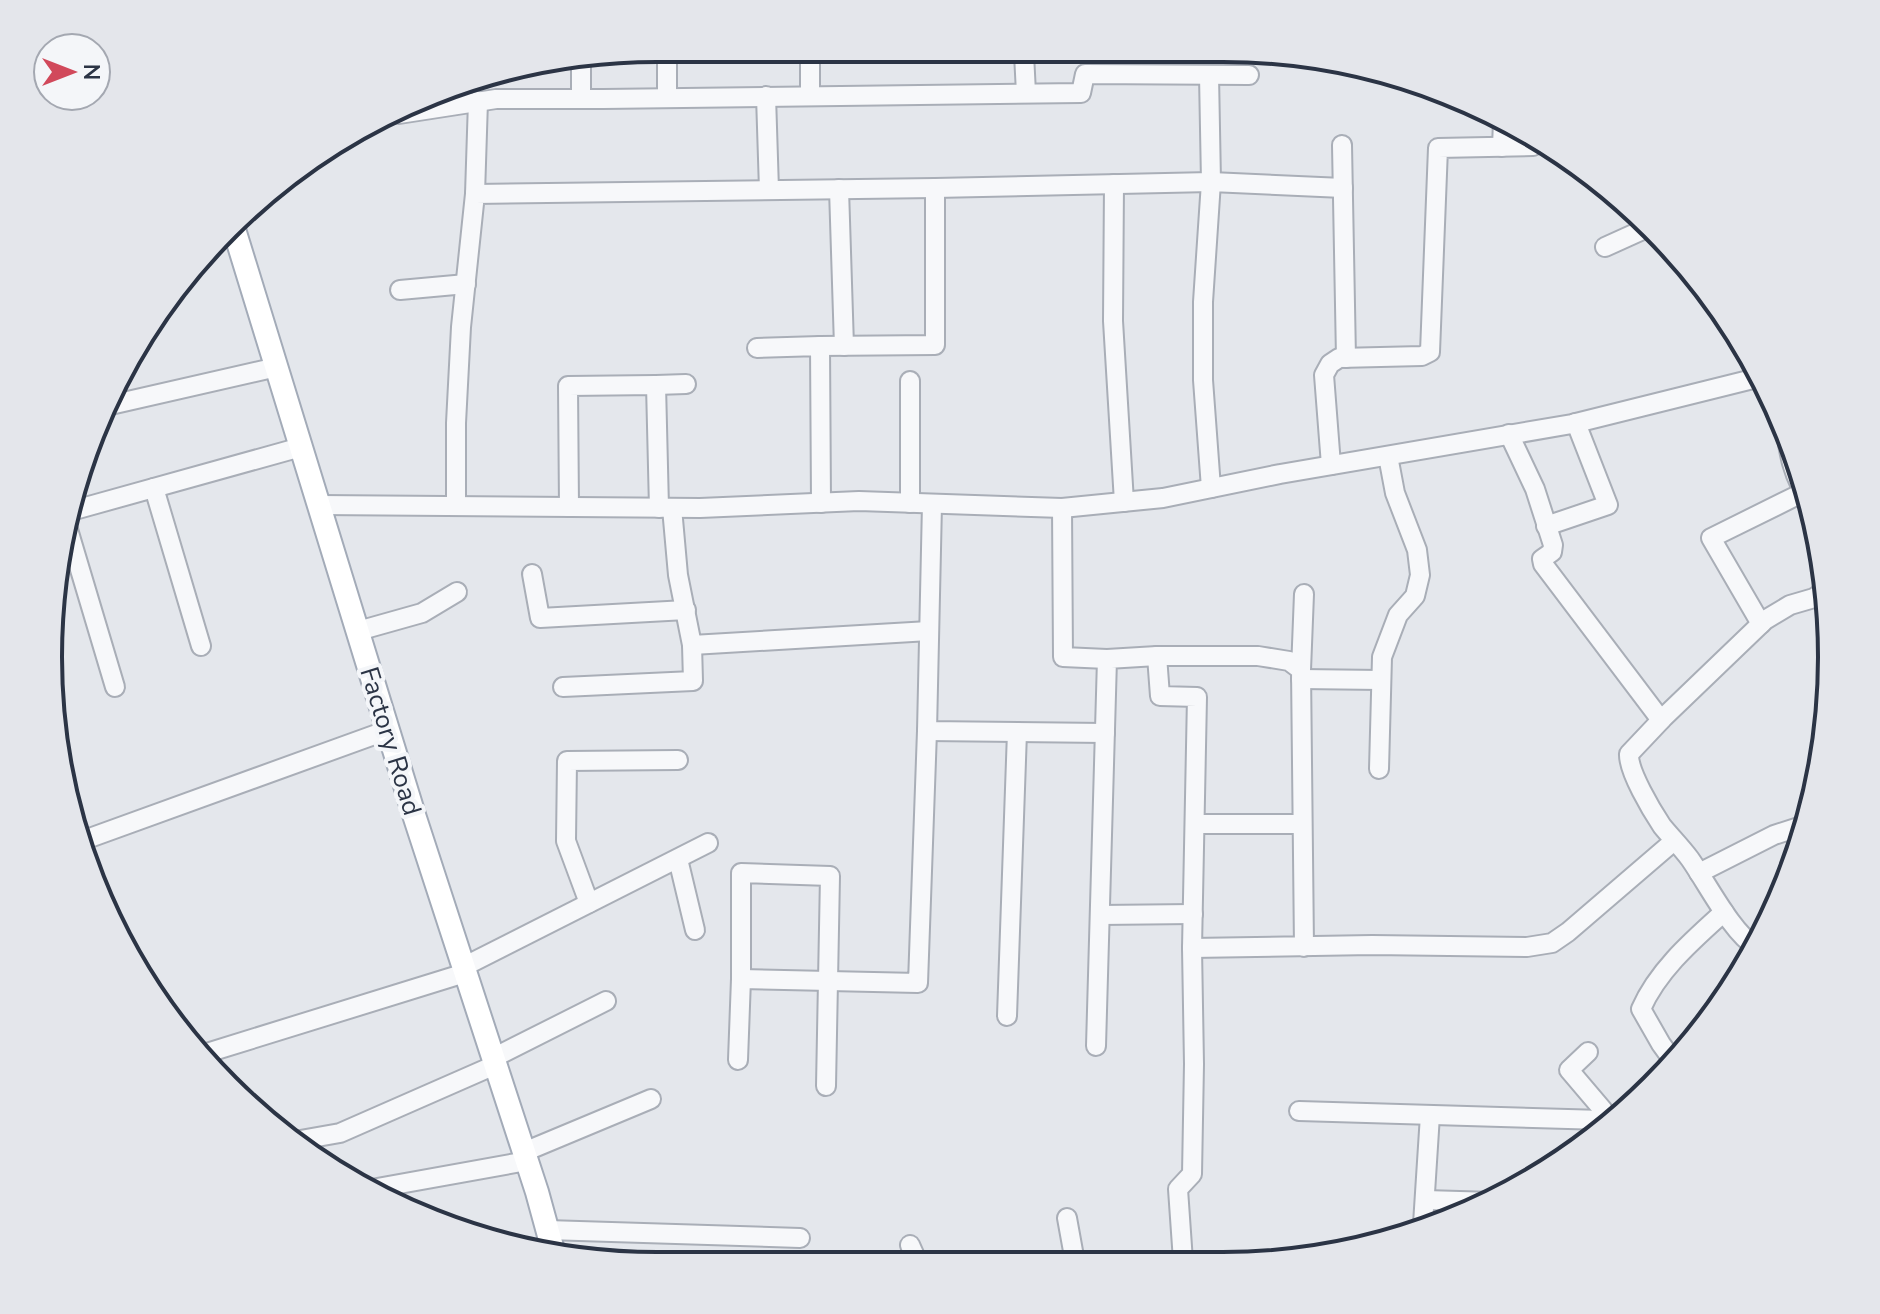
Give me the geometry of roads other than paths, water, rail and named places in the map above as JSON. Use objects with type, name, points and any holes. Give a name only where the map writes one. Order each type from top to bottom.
[{"type":"main road","name":"Factory Road","points":[[236,236],[551,1243]]},
{"type":"street","points":[[667,62],[667,98]]},
{"type":"street","points":[[810,62],[810,95]]},
{"type":"street","points":[[1024,62],[1026,93]]},
{"type":"street","points":[[581,67],[581,99]]},
{"type":"street","points":[[434,105],[496,99],[1081,93],[1085,74],[1249,75]]},
{"type":"street","points":[[1209,75],[1211,182],[1203,302],[1203,380],[1211,488]]},
{"type":"street","points":[[766,96],[769,190]]},
{"type":"street","points":[[456,506],[461,327],[475,194],[478,101]]},
{"type":"street","points":[[1502,147],[1503,132]]},
{"type":"street","points":[[1342,145],[1346,358]]},
{"type":"street","points":[[1331,465],[1324,375],[1330,364],[1339,358],[1422,356],[1430,352],[1438,148],[1528,146]]},
{"type":"street","points":[[475,194],[1211,182],[1343,188]]},
{"type":"street","points":[[1114,184],[1113,321],[1124,502]]},
{"type":"street","points":[[757,348],[935,345],[935,188]]},
{"type":"street","points":[[839,189],[844,346]]},
{"type":"street","points":[[1605,247],[1639,232]]},
{"type":"street","points":[[400,290],[466,284]]},
{"type":"street","points":[[820,346],[821,503]]},
{"type":"street","points":[[119,403],[277,367]]},
{"type":"street","points":[[319,505],[666,508],[859,501],[1062,508],[1163,498],[1331,465],[1576,423],[1749,380]]},
{"type":"street","points":[[910,381],[910,503]]},
{"type":"street","points":[[569,507],[568,386],[686,384]]},
{"type":"street","points":[[563,687],[693,681],[692,645],[666,508],[656,385]]},
{"type":"street","points":[[1546,526],[1608,505],[1576,423]]},
{"type":"street","points":[[1509,434],[1535,489],[1553,545],[1552,552],[1542,559],[1543,564],[1661,720]]},
{"type":"street","points":[[81,508],[301,447]]},
{"type":"street","points":[[1379,769],[1382,657],[1398,615],[1415,596],[1420,575],[1417,550],[1395,493],[1388,456]]},
{"type":"street","points":[[154,488],[201,646]]},
{"type":"street","points":[[1761,624],[1711,538],[1797,499]]},
{"type":"street","points":[[741,979],[918,983],[932,504]]},
{"type":"street","points":[[1062,508],[1063,657],[1258,656],[1289,661],[1301,674],[1381,680]]},
{"type":"street","points":[[72,544],[115,687]]},
{"type":"street","points":[[532,574],[540,618],[686,610]]},
{"type":"street","points":[[358,631],[422,613],[457,592]]},
{"type":"street","points":[[1304,594],[1301,674],[1304,947]]},
{"type":"street","points":[[1746,939],[1661,824],[1628,763],[1629,754],[1761,624],[1790,605],[1815,597]]},
{"type":"street","points":[[692,645],[929,631]]},
{"type":"street","points":[[1157,656],[1160,696],[1197,697],[1192,1174],[1178,1189],[1182,1252]]},
{"type":"street","points":[[1096,1046],[1107,659]]},
{"type":"street","points":[[91,838],[388,730]]},
{"type":"street","points":[[927,731],[1105,733]]},
{"type":"street","points":[[1007,1016],[1017,732]]},
{"type":"street","points":[[589,903],[566,841],[567,761],[678,760]]},
{"type":"street","points":[[1195,824],[1302,824]]},
{"type":"street","points":[[1699,873],[1774,835],[1792,829]]},
{"type":"street","points":[[1192,948],[1527,947],[1552,943],[1674,841]]},
{"type":"street","points":[[212,1051],[464,970],[708,843]]},
{"type":"street","points":[[678,859],[695,930]]},
{"type":"street","points":[[738,1060],[741,873],[830,876],[826,1086]]},
{"type":"street","points":[[1667,1052],[1641,1009],[1670,966],[1724,912]]},
{"type":"street","points":[[1100,915],[1193,914]]},
{"type":"street","points":[[308,1139],[340,1133],[494,1061],[606,1001]]},
{"type":"street","points":[[1588,1052],[1569,1070],[1603,1110],[1603,1114]]},
{"type":"street","points":[[385,1186],[525,1157],[651,1099]]},
{"type":"street","points":[[1299,1111],[1591,1124]]},
{"type":"street","points":[[1424,1217],[1430,1115]]},
{"type":"street","points":[[1425,1200],[1464,1201]]},
{"type":"street","points":[[1067,1218],[1073,1252]]},
{"type":"street","points":[[547,1230],[800,1238]]},
{"type":"street","points":[[910,1245],[913,1252]]}]
